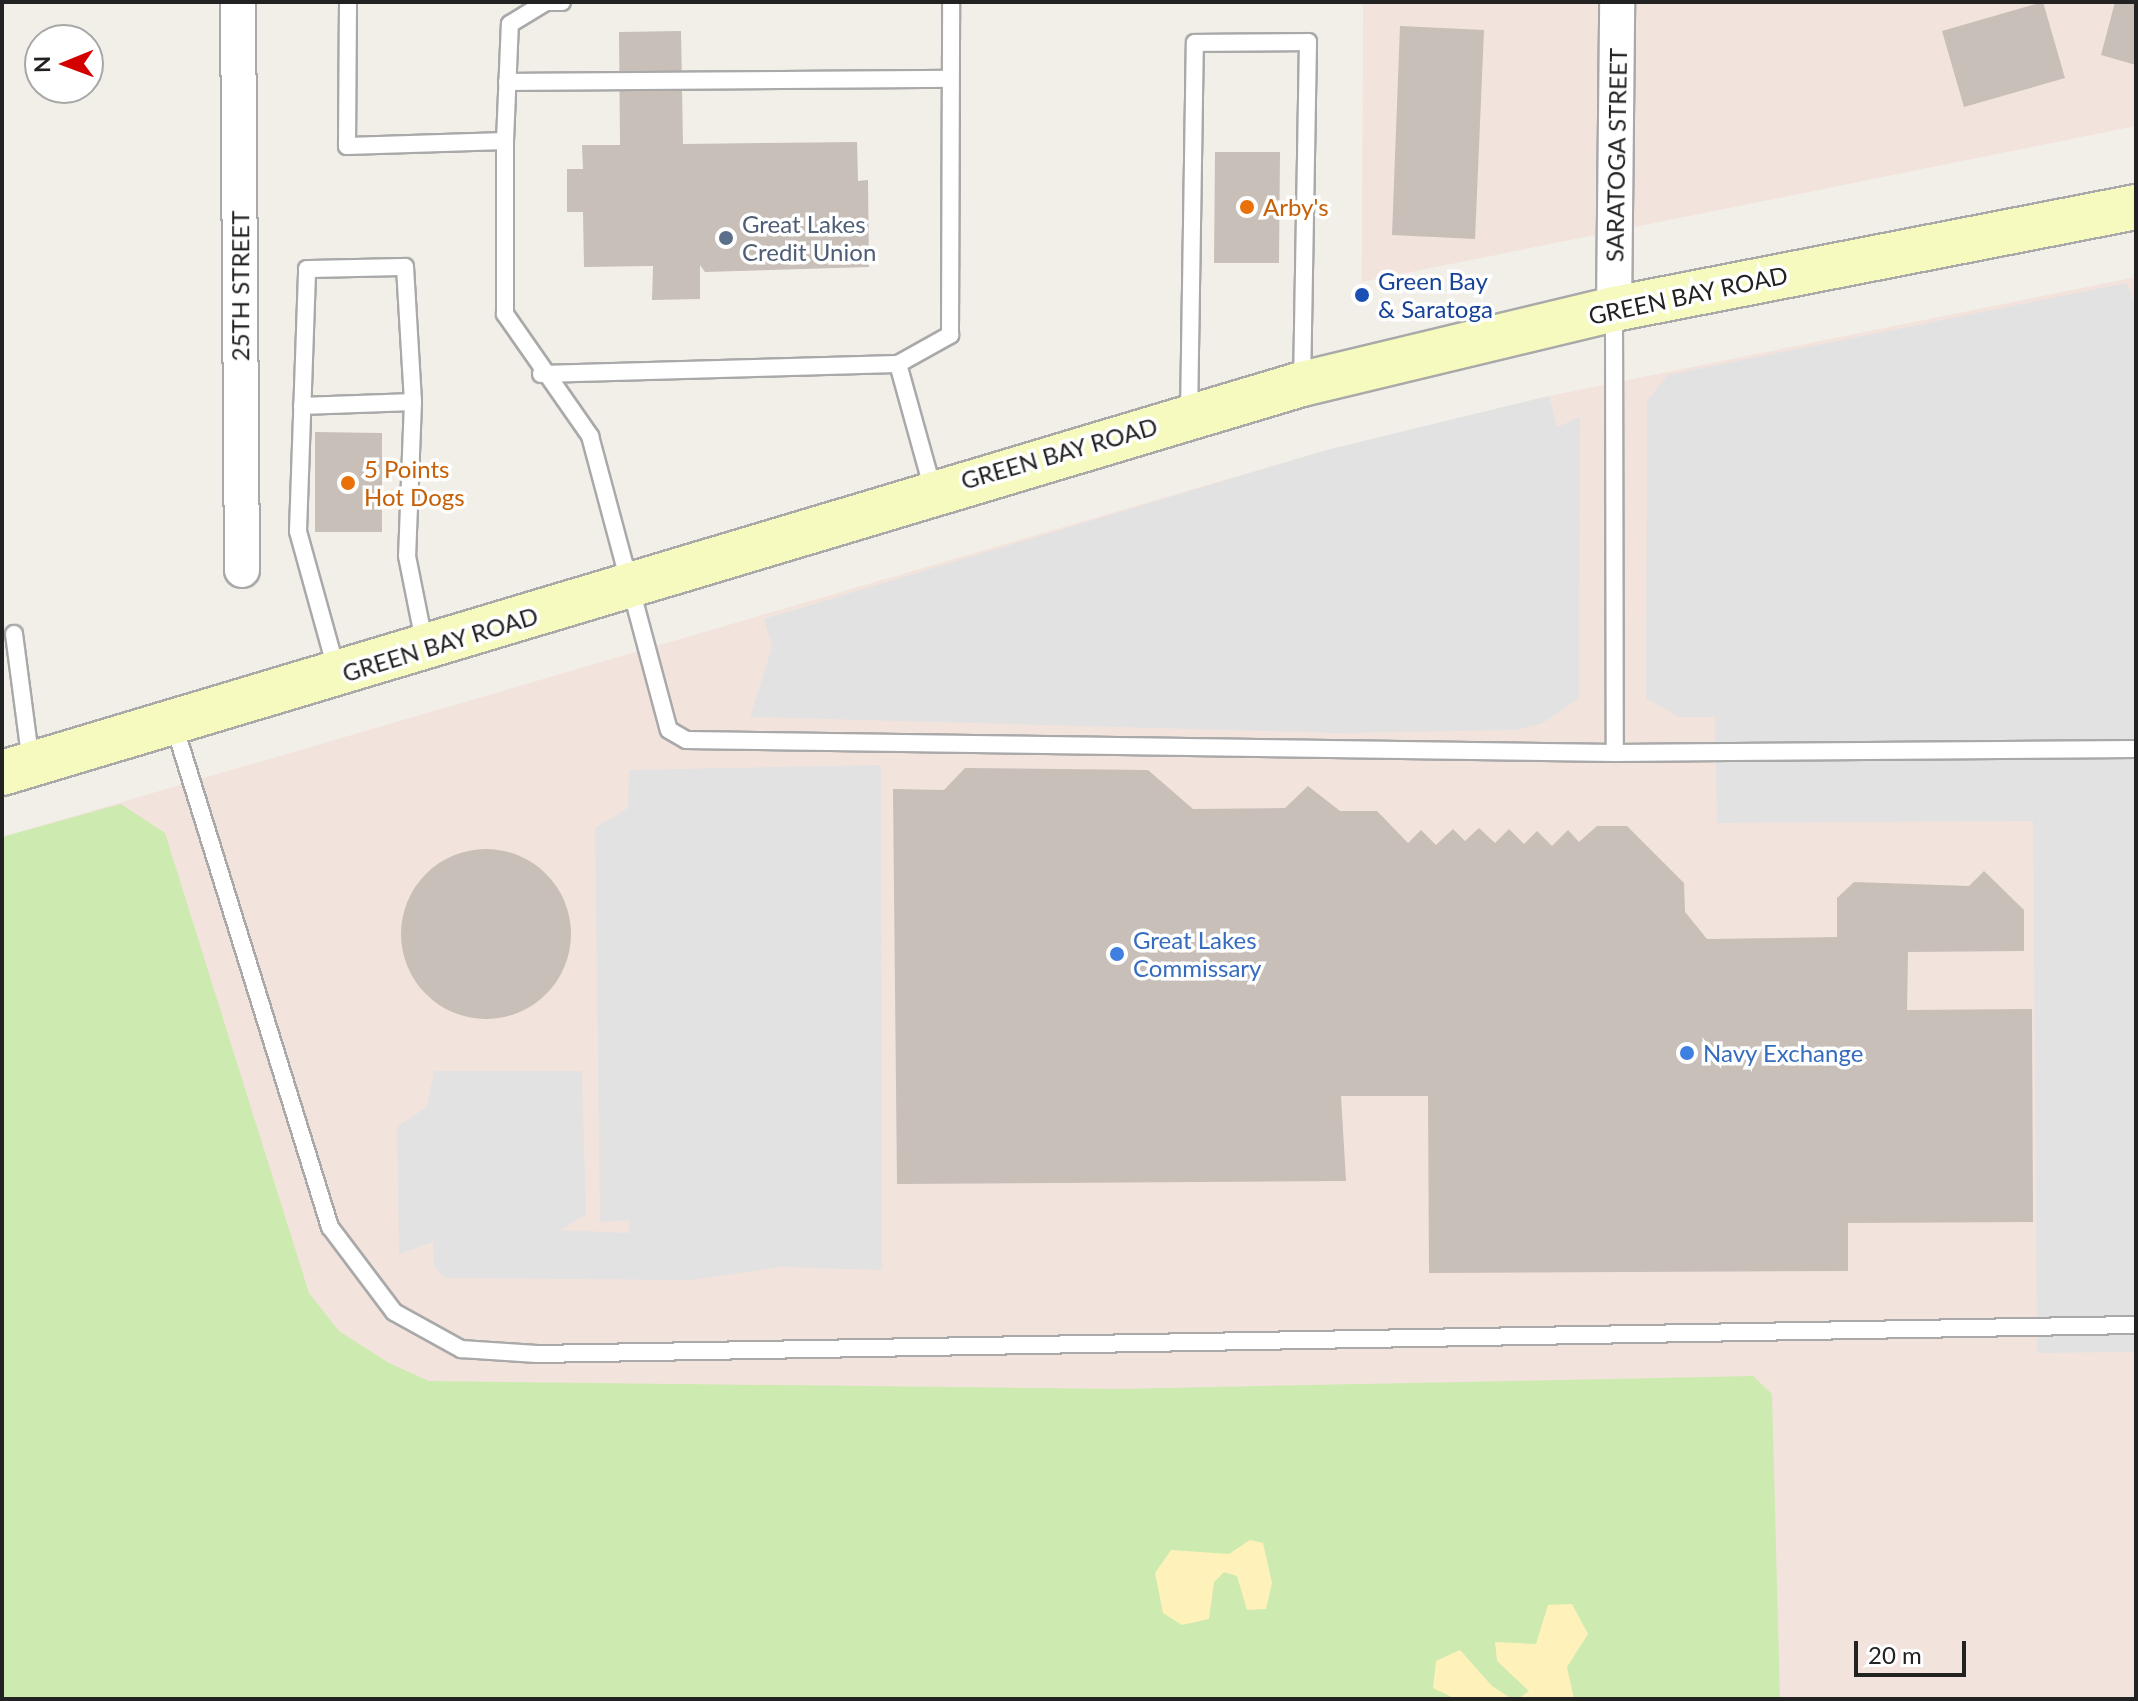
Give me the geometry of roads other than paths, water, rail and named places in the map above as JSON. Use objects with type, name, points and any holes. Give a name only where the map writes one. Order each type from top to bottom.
[{"type":"main road","name":"GREEN BAY ROAD","points":[[17,769],[338,675],[933,490],[1302,384],[1614,309],[2136,207]]},
{"type":"street","name":"25TH STREET","points":[[238,2],[242,570]]},
{"type":"street","name":"SARATOGA STREET","points":[[1614,309],[1617,2]]},
{"type":"lane","points":[[348,2],[347,146],[505,141]]},
{"type":"lane","points":[[562,2],[546,2],[510,24],[505,141],[505,314],[541,374],[590,436],[633,584],[669,730],[686,740],[1615,753],[2136,749]]},
{"type":"lane","points":[[541,374],[898,364],[950,335],[951,2]]},
{"type":"lane","points":[[1189,415],[1195,43],[1308,42],[1302,384]]},
{"type":"lane","points":[[507,82],[950,79]]},
{"type":"lane","points":[[338,675],[298,531],[307,269],[405,267],[413,402],[407,556],[426,648]]},
{"type":"lane","points":[[1614,309],[1615,753]]},
{"type":"lane","points":[[898,364],[933,490]]},
{"type":"lane","points":[[302,406],[413,402]]},
{"type":"lane","points":[[14,634],[17,769]]},
{"type":"lane","points":[[174,723],[330,1227],[394,1312],[461,1349],[553,1354],[2136,1325]]},
{"type":"place","name":"Arby's","points":[[1247,207]]},
{"type":"place","name":"Great Lakes Credit Union","points":[[726,238]]},
{"type":"place","name":"Green Bay & Saratoga","points":[[1362,295]]},
{"type":"place","name":"5 Points Hot Dogs","points":[[348,483]]},
{"type":"place","name":"Great Lakes Commissary","points":[[1117,954]]},
{"type":"place","name":"Navy Exchange","points":[[1687,1053]]}]
